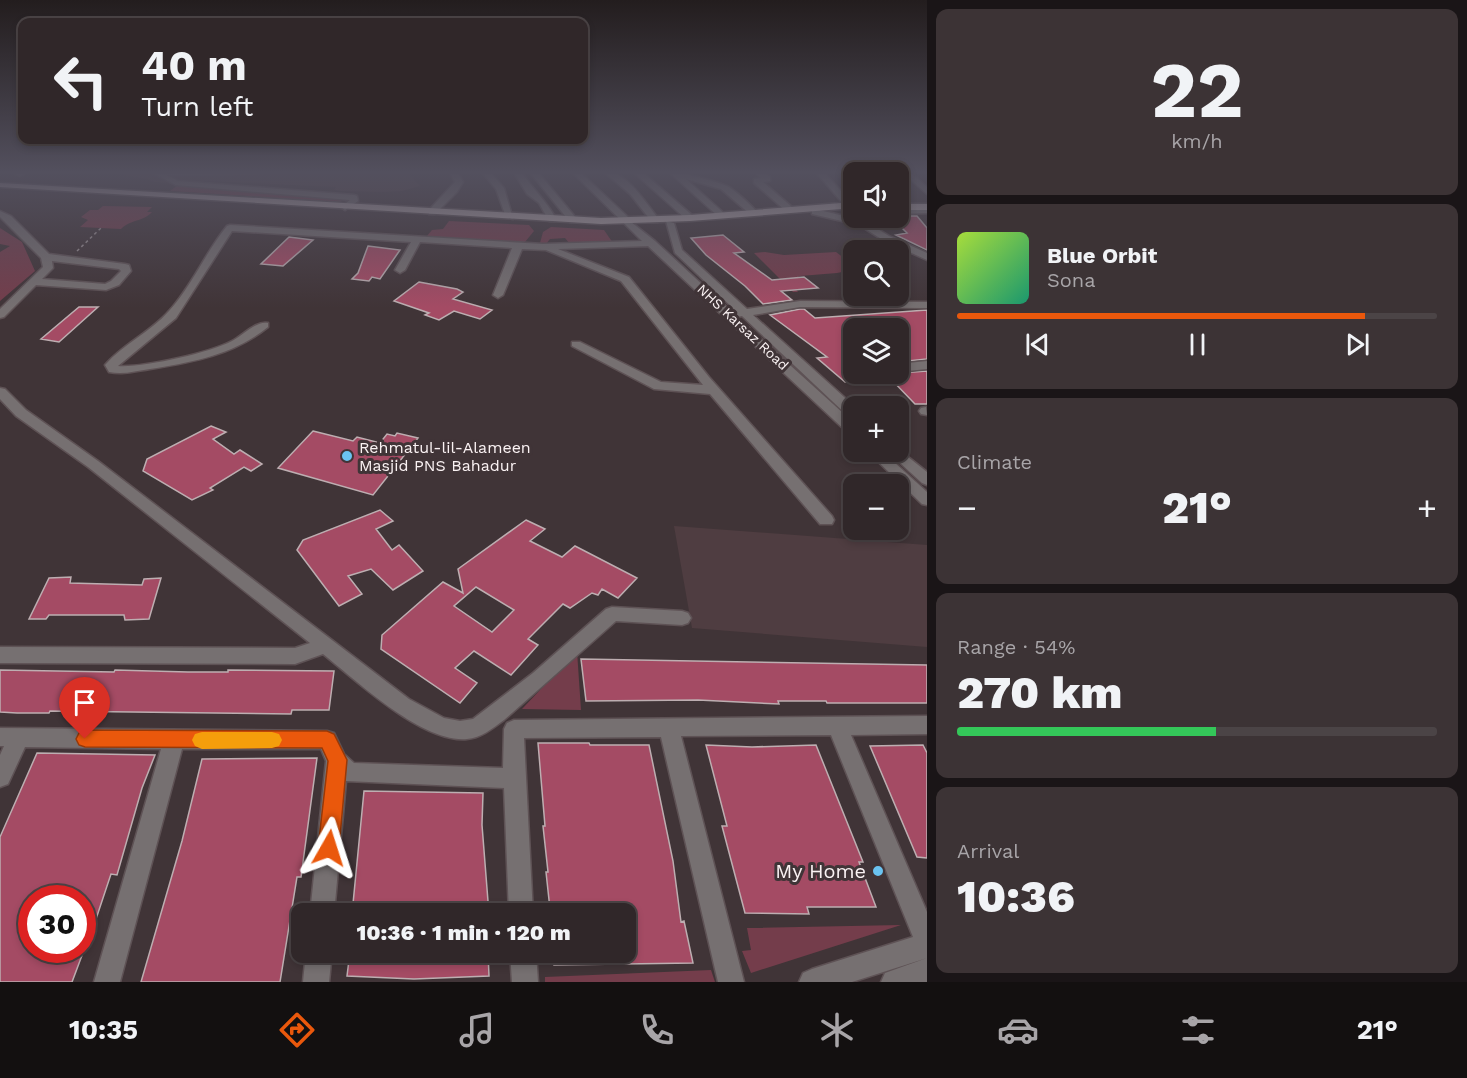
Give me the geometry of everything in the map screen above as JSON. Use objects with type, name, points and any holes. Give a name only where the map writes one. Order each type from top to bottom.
[{"type":"main road","points":[[458,217],[546,222],[629,223],[669,223],[751,217]]},
{"type":"main road","points":[[510,217],[629,223],[709,217]]},
{"type":"street","points":[[0,315],[48,268],[46,257],[6,217]]},
{"type":"street","points":[[570,217],[573,220]]},
{"type":"street","name":"NHS Karsaz Road","points":[[623,217],[843,421]]},
{"type":"street","points":[[653,217],[656,220]]},
{"type":"street","points":[[669,223],[678,251],[742,313],[843,404]]},
{"type":"street","points":[[264,325],[245,341],[221,351],[124,370],[113,369],[111,365],[168,320],[180,305],[213,248],[230,228],[543,247],[652,243]]},
{"type":"street","points":[[874,228],[886,238],[927,257]]},
{"type":"street","points":[[400,270],[417,240]]},
{"type":"street","points":[[498,295],[518,246]]},
{"type":"street","points":[[543,247],[625,279],[714,390],[825,520]]},
{"type":"street","points":[[664,253],[678,251]]},
{"type":"street","points":[[35,282],[106,287],[115,283],[126,271],[125,267],[46,257]]},
{"type":"street","points":[[729,314],[800,304],[927,305]]},
{"type":"street","points":[[576,345],[658,386],[714,390]]},
{"type":"street","points":[[909,367],[927,365]]},
{"type":"street","points":[[0,392],[21,413],[93,464],[402,705],[445,729],[472,730],[502,711],[612,614],[682,618]]},
{"type":"street","points":[[886,462],[927,500]]},
{"type":"street","points":[[906,462],[927,480]]},
{"type":"street","points":[[0,655],[296,656],[327,645]]},
{"type":"street","points":[[520,903],[514,778],[514,729],[927,725]]},
{"type":"street","points":[[812,982],[927,943],[837,726]]},
{"type":"street","points":[[669,728],[731,982]]},
{"type":"street","points":[[0,777],[9,737],[327,740],[337,760],[350,773],[514,778]]},
{"type":"street","points":[[107,982],[174,740]]},
{"type":"street","points":[[323,903],[337,760]]},
{"type":"street","points":[[316,982],[318,963]]},
{"type":"street","points":[[524,963],[525,982]]},
{"type":"street","points":[[894,982],[923,976]]},
{"type":"path","points":[[68,260],[101,228]]},
{"type":"shaded area","points":[[81,217],[146,217],[129,223],[121,229],[80,227],[88,220]]},
{"type":"shaded area","points":[[449,221],[529,225],[534,231],[525,242],[521,243],[427,236],[432,230],[443,229]]},
{"type":"shaded area","points":[[551,227],[604,230],[613,243],[571,245],[565,238],[550,239],[546,244],[540,243],[543,232]]},
{"type":"shaded area","points":[[0,228],[22,242],[35,271],[0,301],[0,252],[10,246],[0,244]]},
{"type":"shaded area","points":[[836,252],[843,257],[843,270],[837,273],[800,276],[789,281],[798,292],[793,292],[754,253],[784,255]]},
{"type":"shaded area","points":[[674,526],[927,545],[927,647],[692,628]]},
{"type":"shaded area","points":[[577,651],[581,710],[522,709]]},
{"type":"shaded area","points":[[901,925],[751,973],[742,951],[751,950],[747,928]]},
{"type":"shaded area","points":[[711,970],[715,982],[545,982],[545,977]]},
{"type":"building","points":[[909,217],[918,217],[927,228],[927,250],[896,235],[907,233],[902,228],[909,228]]},
{"type":"building","points":[[723,235],[744,252],[734,253],[772,280],[804,277],[818,288],[781,291],[792,300],[763,304],[745,286],[706,255],[691,238]]},
{"type":"building","points":[[289,237],[313,240],[283,266],[261,264]]},
{"type":"building","points":[[368,246],[400,250],[380,279],[372,277],[369,281],[352,279],[358,273]]},
{"type":"building","points":[[419,282],[457,289],[463,292],[453,299],[492,310],[480,319],[454,311],[439,320],[425,315],[429,313],[394,301]]},
{"type":"building","points":[[79,307],[98,307],[59,342],[41,339]]},
{"type":"building","points":[[800,309],[804,309],[815,318],[927,310],[927,359],[909,361],[909,318],[843,318],[843,380],[817,358],[827,357],[770,315]]},
{"type":"building","points":[[927,371],[927,404],[915,404],[896,384],[909,384],[909,372]]},
{"type":"building","points":[[211,426],[226,432],[213,439],[234,454],[240,450],[262,464],[251,471],[244,467],[210,488],[213,490],[192,500],[143,471],[147,459]]},
{"type":"building","name":"Rehmatul-lil-Alameen Masjid PNS Bahadur","points":[[313,431],[353,441],[357,437],[380,443],[387,434],[395,436],[397,433],[418,438],[373,495],[278,468]]},
{"type":"building","points":[[380,510],[393,521],[376,529],[392,550],[399,545],[423,571],[393,590],[371,569],[348,576],[362,594],[339,606],[297,550],[303,540]]},
{"type":"building","points":[[526,520],[545,529],[530,541],[562,557],[575,546],[637,578],[618,598],[602,589],[598,595],[592,593],[570,608],[563,604],[528,639],[538,645],[511,675],[474,651],[455,668],[477,683],[460,703],[381,649],[382,635],[443,582],[463,593],[458,569]],"holes":[[[476,587],[514,610],[492,632],[454,606]]]},
{"type":"building","points":[[71,577],[70,583],[142,585],[144,579],[161,578],[149,619],[125,620],[124,615],[49,615],[46,619],[29,619],[49,578]]},
{"type":"building","points":[[581,659],[927,665],[927,703],[778,701],[779,704],[698,700],[586,701]]},
{"type":"building","points":[[0,670],[334,671],[329,710],[292,710],[291,714],[0,712]]},
{"type":"building","points":[[538,743],[649,745],[673,861],[681,922],[684,921],[693,963],[554,965],[554,963],[636,963],[636,903],[549,903],[543,826],[545,826]]},
{"type":"building","points":[[706,745],[752,747],[816,745],[863,862],[859,862],[876,907],[807,907],[809,914],[745,913],[722,826],[727,826]]},
{"type":"building","points":[[923,745],[927,753],[927,858],[917,857],[870,746]]},
{"type":"building","points":[[37,753],[155,755],[142,788],[117,875],[111,874],[96,919],[96,885],[18,885],[18,963],[79,963],[72,982],[0,982],[0,837]]},
{"type":"building","points":[[317,758],[301,877],[297,877],[291,903],[280,982],[141,982],[182,841],[202,759]]},
{"type":"building","points":[[364,791],[483,793],[482,825],[488,903],[353,903]]},
{"type":"building","points":[[349,963],[488,963],[489,976],[414,979],[347,976]]},
{"type":"slow traffic","points":[[202,740],[272,740]]},
{"type":"place","name":"Rehmatul-lil-Alameen Masjid PNS Bahadur","points":[[347,456]]},
{"type":"place","name":"My Home","points":[[878,871]]},
{"type":"route","points":[[85,739],[327,740],[337,760],[329,848]]}]
